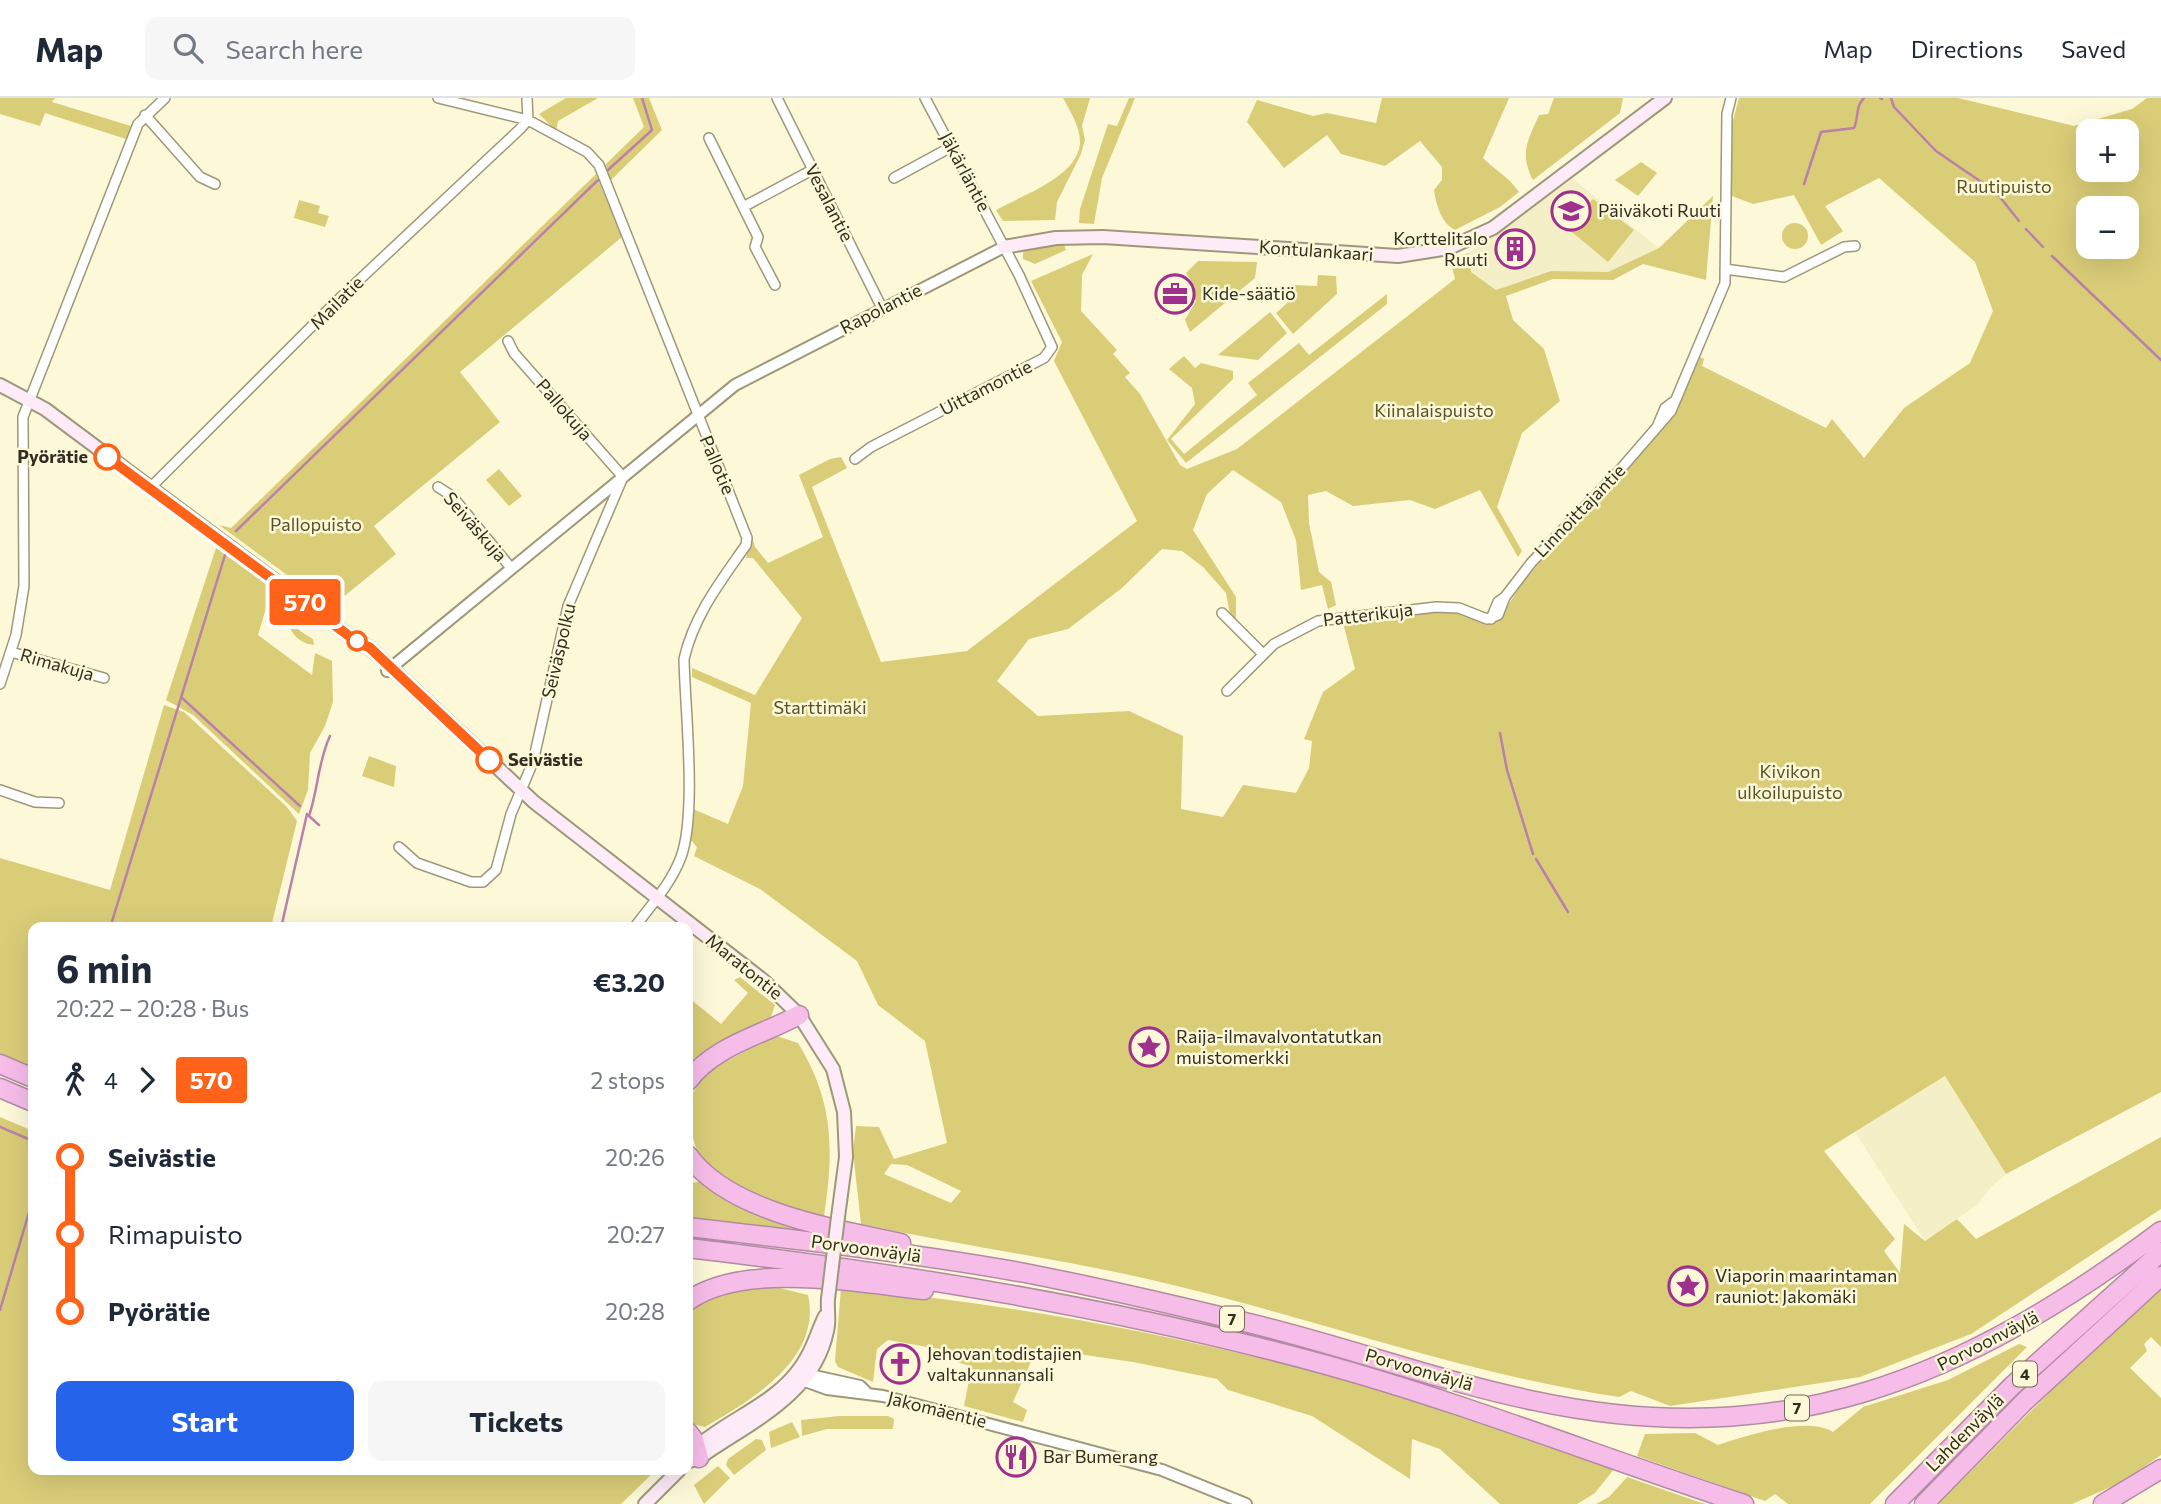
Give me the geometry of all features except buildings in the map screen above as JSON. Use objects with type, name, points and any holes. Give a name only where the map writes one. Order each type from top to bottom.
[{"type":"highway","points":[[693,1074],[714,1056],[799,1015]]},
{"type":"highway","points":[[0,1064],[28,1076]]},
{"type":"highway","points":[[0,1088],[28,1100]]},
{"type":"highway","points":[[693,1161],[706,1176],[726,1190],[786,1214],[1023,1273]]},
{"type":"highway","name":"Porvoonväylä","points":[[693,1228],[826,1243],[1023,1273],[1242,1321],[1524,1398],[1597,1412],[1683,1418],[1780,1411],[1886,1387],[1990,1344],[2124,1259],[2161,1231]]},
{"type":"highway","name":"Porvoonväylä","points":[[693,1249],[884,1273],[1050,1301],[1188,1330],[1326,1365],[1507,1422],[1744,1504]]},
{"type":"highway","name":"Lahdenväylä","points":[[1895,1504],[2013,1385],[2161,1252]]},
{"type":"highway","name":"Lahdenväylä","points":[[1924,1504],[2025,1401],[2161,1276]]},
{"type":"highway","points":[[693,1298],[719,1284],[774,1278],[1050,1301]]},
{"type":"highway","points":[[2103,1504],[2161,1469]]},
{"type":"main road","name":"Kontulankaari","points":[[1004,247],[1082,236],[1378,255],[1433,252],[1493,228],[1664,98]]},
{"type":"main road","name":"Maratontie","points":[[0,386],[56,420],[360,644],[365,653],[390,669],[406,689],[418,693],[521,790],[689,922]]},
{"type":"main road","name":"Maratontie","points":[[693,925],[764,981],[799,1015],[833,1069],[844,1112],[846,1157],[827,1333],[819,1358],[803,1376]]},
{"type":"main road","name":"Maratontie","points":[[803,1376],[828,1306]]},
{"type":"main road","points":[[693,1451],[803,1376]]},
{"type":"main road","points":[[645,1504],[674,1475]]},
{"type":"street","points":[[0,684],[16,635],[24,586],[21,435],[29,402],[134,133],[145,115],[165,98]]},
{"type":"street","name":"Pallotie","points":[[438,98],[528,120],[587,152],[599,165],[742,526],[746,545],[709,599],[688,642],[684,659],[688,804],[685,836],[675,870],[638,922]]},
{"type":"street","points":[[527,98],[528,120]]},
{"type":"street","name":"Vesalantie","points":[[777,98],[882,308]]},
{"type":"street","name":"Jäkärläntie","points":[[925,98],[1004,247]]},
{"type":"street","name":"Linnoittajantie","points":[[1723,98],[1727,114]]},
{"type":"street","name":"Linnoittajantie","points":[[1490,619],[1498,602],[1506,597],[1531,563],[1619,471],[1657,427],[1660,416],[1673,402],[1718,300],[1717,291],[1725,272],[1727,114],[1731,98]]},
{"type":"street","points":[[145,115],[200,177],[215,184]]},
{"type":"street","name":"Mailatie","points":[[149,488],[341,297],[528,120]]},
{"type":"street","points":[[709,138],[758,237],[755,247],[775,285]]},
{"type":"street","points":[[894,178],[951,147]]},
{"type":"street","points":[[743,207],[812,170]]},
{"type":"street","points":[[1725,272],[1784,277],[1844,247],[1856,246]]},
{"type":"street","name":"Rapolantie","points":[[698,415],[723,394],[758,372],[1004,247]]},
{"type":"street","name":"Uittamontie","points":[[855,458],[1050,352],[1051,341],[1004,247]]},
{"type":"street","name":"Pallokuja","points":[[508,341],[514,353],[623,477]]},
{"type":"street","points":[[390,669],[698,415]]},
{"type":"street","name":"Seiväspolku","points":[[399,847],[417,863],[471,882],[487,881],[496,870],[511,814],[533,762],[568,606],[623,477]]},
{"type":"street","name":"Seiväskuja","points":[[438,487],[452,496],[510,568]]},
{"type":"street","name":"Patterikuja","points":[[1227,691],[1263,654],[1296,630],[1332,618],[1445,607],[1490,619]]},
{"type":"street","points":[[1223,613],[1263,654]]},
{"type":"street","name":"Rimakuja","points":[[10,652],[104,678]]},
{"type":"street","points":[[0,790],[35,802],[59,803]]},
{"type":"street","points":[[819,1358],[830,1378]]},
{"type":"street","name":"Jakomäentie","points":[[803,1376],[830,1378],[860,1386],[867,1393]]},
{"type":"street","name":"Jakomäentie","points":[[803,1376],[857,1395],[867,1393],[1162,1470],[1231,1501],[1246,1504]]},
{"type":"shaded area","name":"Päiväkoti Ruuti","points":[[1573,179],[1659,248],[1608,272],[1551,271],[1496,290],[1471,272],[1469,253]]},
{"type":"shaded area","points":[[1945,1076],[2006,1174],[1977,1205],[1925,1241],[1855,1132]]},
{"type":"green space","points":[[0,98],[55,98],[52,102],[131,126],[126,139],[45,113],[40,126],[0,114]]},
{"type":"green space","points":[[566,98],[598,98],[558,121],[556,131],[539,114]]},
{"type":"green space","points":[[633,98],[649,98],[662,130],[611,180],[605,165],[644,127]]},
{"type":"green space","points":[[1063,98],[1090,98],[1082,126],[1085,140],[1081,154],[1057,202],[1055,220],[1003,221],[996,210],[1059,176],[1076,156],[1080,144],[1079,132]]},
{"type":"green space","points":[[1129,98],[1135,98],[1102,178],[1094,224],[1079,223],[1080,209],[1108,124],[1117,126]]},
{"type":"green space","points":[[1382,98],[1509,98],[1483,158],[1519,192],[1500,207],[1455,230],[1443,218],[1435,195],[1434,190],[1442,180],[1442,167],[1420,141],[1385,166],[1341,154],[1327,135],[1284,168],[1247,122],[1257,100],[1313,116],[1327,113],[1376,123]]},
{"type":"green space","points":[[1554,98],[1623,98],[1620,113],[1533,180],[1526,162],[1527,147],[1539,115],[1548,114]]},
{"type":"green space","name":"Kivikon ulkoilupuisto","points":[[1739,98],[1958,98],[2076,125],[2076,182],[2139,182],[2139,119],[2098,119],[2132,109],[2147,98],[2161,98],[2161,1092],[2006,1174],[1945,1076],[1824,1151],[1895,1239],[1884,1251],[1900,1273],[1904,1224],[1925,1241],[1957,1219],[1976,1239],[2161,1137],[2161,1209],[1971,1334],[1860,1377],[1670,1406],[1631,1391],[1619,1397],[1501,1374],[1152,1280],[861,1224],[853,1152],[856,1126],[879,1127],[894,1159],[947,1143],[925,1041],[878,1005],[857,961],[760,889],[694,856],[697,847],[690,839],[693,809],[728,824],[743,786],[751,703],[692,677],[692,668],[755,695],[802,618],[753,558],[746,558],[752,537],[755,547],[768,563],[823,537],[799,475],[830,459],[841,457],[847,468],[812,487],[881,662],[967,651],[1137,521],[1054,361],[1062,342],[1031,281],[1093,254],[1082,275],[1081,311],[1117,350],[1113,354],[1130,373],[1125,377],[1140,394],[1180,465],[1187,469],[1237,449],[1455,279],[1450,259],[1469,253],[1471,272],[1496,290],[1551,271],[1608,272],[1659,248],[1713,196],[1706,280],[1643,264],[1613,280],[1553,279],[1506,296],[1513,320],[1544,349],[1560,401],[1522,433],[1497,507],[1522,551],[1518,557],[1480,490],[1435,509],[1410,500],[1353,506],[1326,491],[1308,495],[1309,523],[1319,572],[1331,582],[1336,605],[1328,609],[1322,585],[1301,590],[1296,540],[1281,502],[1233,470],[1207,494],[1193,530],[1236,597],[1236,620],[1230,614],[1226,593],[1203,567],[1182,551],[1162,549],[1122,588],[1068,629],[1029,639],[997,681],[1038,716],[1129,711],[1183,736],[1181,809],[1223,817],[1243,785],[1296,793],[1309,768],[1312,741],[1304,739],[1323,692],[1355,669],[1342,619],[1444,609],[1463,612],[1487,624],[1498,621],[1524,580],[1660,432],[1678,406],[1700,357],[1704,359],[1702,366],[1826,428],[1832,419],[1864,458],[1904,408],[1970,363],[1993,311],[1975,262],[1879,178],[1825,206],[1843,231],[1821,245],[1794,195],[1753,204],[1732,196],[1731,128]],"holes":[[[891,1164],[907,1165],[961,1191],[951,1203],[884,1174]]]},
{"type":"green space","points":[[1641,162],[1657,173],[1638,196],[1615,180]]},
{"type":"green space","name":"Pallopuisto","points":[[596,174],[622,237],[460,372],[500,422],[374,526],[396,554],[331,607],[219,525],[231,528]]},
{"type":"green space","points":[[1593,199],[1634,230],[1608,262],[1567,228]]},
{"type":"green space","points":[[299,200],[320,206],[318,213],[329,216],[325,227],[294,218]]},
{"type":"green space","points":[[1795,223],[1804,227],[1808,236],[1804,245],[1795,249],[1786,245],[1782,236],[1786,227]]},
{"type":"green space","points":[[1063,242],[1066,250],[1035,264],[1023,259],[1023,253],[1028,247]]},
{"type":"green space","points":[[1198,261],[1257,262],[1255,278],[1190,332],[1185,320],[1196,301],[1190,293],[1195,287],[1186,273]]},
{"type":"green space","points":[[1318,275],[1336,276],[1337,294],[1293,334],[1276,313],[1295,296],[1295,285],[1317,286]]},
{"type":"green space","points":[[1387,294],[1387,304],[1186,463],[1167,440],[1195,404],[1192,388],[1169,369],[1184,356],[1195,368],[1201,363],[1233,371],[1233,379],[1171,439],[1184,454],[1257,395],[1248,383],[1299,343],[1309,355]]},
{"type":"green space","points":[[1270,312],[1287,333],[1258,360],[1218,355]]},
{"type":"green space","points":[[499,469],[522,496],[509,506],[486,480]]},
{"type":"green space","points":[[216,548],[286,598],[294,623],[313,639],[314,645],[303,642],[294,635],[288,614],[269,598],[258,635],[312,675],[315,653],[332,661],[333,702],[325,726],[310,753],[308,790],[299,814],[193,715],[166,700]]},
{"type":"green space","points":[[164,705],[184,712],[287,807],[297,821],[272,922],[28,922],[28,1067],[0,1055],[0,858],[110,890]]},
{"type":"green space","points":[[369,756],[396,766],[394,787],[362,776]]},
{"type":"green space","points":[[740,977],[775,1005],[769,1023],[693,1073],[693,1001],[721,1024],[748,993],[734,980]]},
{"type":"green space","points":[[777,1036],[798,1043],[810,1065],[825,1106],[830,1147],[824,1216],[741,1189],[726,1181],[702,1160],[693,1138],[693,1094],[706,1076],[740,1054]]},
{"type":"green space","points":[[0,1117],[28,1129],[28,1475],[651,1475],[621,1504],[0,1504]]},
{"type":"green space","points":[[708,1181],[828,1236],[693,1219],[693,1182]]},
{"type":"green space","points":[[771,1286],[808,1295],[810,1318],[805,1339],[794,1358],[762,1390],[705,1427],[693,1424],[693,1309],[704,1300],[737,1289]]},
{"type":"green space","points":[[841,1288],[1032,1312],[1222,1349],[1381,1390],[1614,1469],[1595,1493],[1577,1504],[1500,1504],[1440,1449],[1412,1439],[1410,1479],[1312,1416],[1228,1390],[1217,1379],[1133,1362],[1037,1348],[1013,1402],[1027,1410],[1023,1422],[964,1406],[971,1370],[969,1366],[938,1355],[938,1349],[888,1340],[877,1349],[873,1382],[838,1367],[835,1361]]},
{"type":"green space","points":[[2161,1289],[2161,1347],[2151,1337],[2144,1344],[2147,1351],[2130,1368],[2161,1398],[2161,1455],[2122,1482],[2072,1504],[1938,1504],[2072,1370]]},
{"type":"green space","points":[[2019,1344],[2027,1347],[1870,1504],[1788,1504],[1775,1494],[1765,1501],[1637,1456],[1645,1434],[1695,1433],[1718,1445],[1760,1432],[1793,1426],[1822,1428],[1833,1432],[1863,1407],[1948,1380]]},
{"type":"green space","points":[[839,1416],[888,1416],[894,1419],[893,1429],[827,1429],[802,1436],[801,1420]]},
{"type":"green space","points":[[792,1422],[800,1437],[771,1448],[769,1432]]},
{"type":"green space","points":[[756,1439],[762,1440],[766,1450],[734,1475],[726,1465],[728,1459]]},
{"type":"green space","points":[[718,1466],[730,1478],[704,1504],[694,1485]]},
{"type":"green space","points":[[1627,1477],[1706,1504],[1596,1504],[1609,1497]]},
{"type":"waterway","points":[[608,170],[652,130],[642,98]]},
{"type":"waterway","points":[[1804,184],[1821,132],[1854,128],[1859,105],[1864,98]]},
{"type":"waterway","points":[[1891,98],[1894,107],[1936,151],[1996,192],[2019,221]]},
{"type":"waterway","points":[[236,531],[598,180]]},
{"type":"waterway","points":[[2026,229],[2043,247]]},
{"type":"waterway","points":[[2052,256],[2161,360]]},
{"type":"waterway","points":[[112,922],[225,555]]},
{"type":"waterway","points":[[181,697],[300,806]]},
{"type":"waterway","points":[[1500,733],[1507,770],[1533,854]]},
{"type":"waterway","points":[[319,825],[309,816],[330,736]]},
{"type":"waterway","points":[[282,922],[307,814]]},
{"type":"waterway","points":[[1536,859],[1568,912]]},
{"type":"waterway","points":[[0,1127],[28,1139]]},
{"type":"waterway","points":[[0,1310],[28,1216]]},
{"type":"bus line","name":"570","points":[[107,457],[360,644],[369,647],[489,760]]},
{"type":"place","name":"Päiväkoti Ruuti","points":[[1571,211]]},
{"type":"place","name":"Korttelitalo Ruuti","points":[[1515,249]]},
{"type":"place","name":"Kide-säätiö","points":[[1175,294]]},
{"type":"place","name":"Pyörätie","points":[[107,457]]},
{"type":"place","name":"Seivästie","points":[[489,760]]},
{"type":"place","name":"Raija-ilmavalvontatutkan muistomerkki","points":[[1149,1047]]},
{"type":"place","name":"Viaporin maarintaman rauniot: Jakomäki","points":[[1688,1286]]},
{"type":"place","name":"Jehovan todistajien valtakunnansali","points":[[900,1364]]},
{"type":"place","name":"Bar Bumerang","points":[[1016,1457]]},
{"type":"park label","name":"Ruutipuisto","points":[[2004,187]]},
{"type":"park label","name":"Kiinalaispuisto","points":[[1434,411]]},
{"type":"park label","name":"Starttimäki","points":[[820,708]]}]
